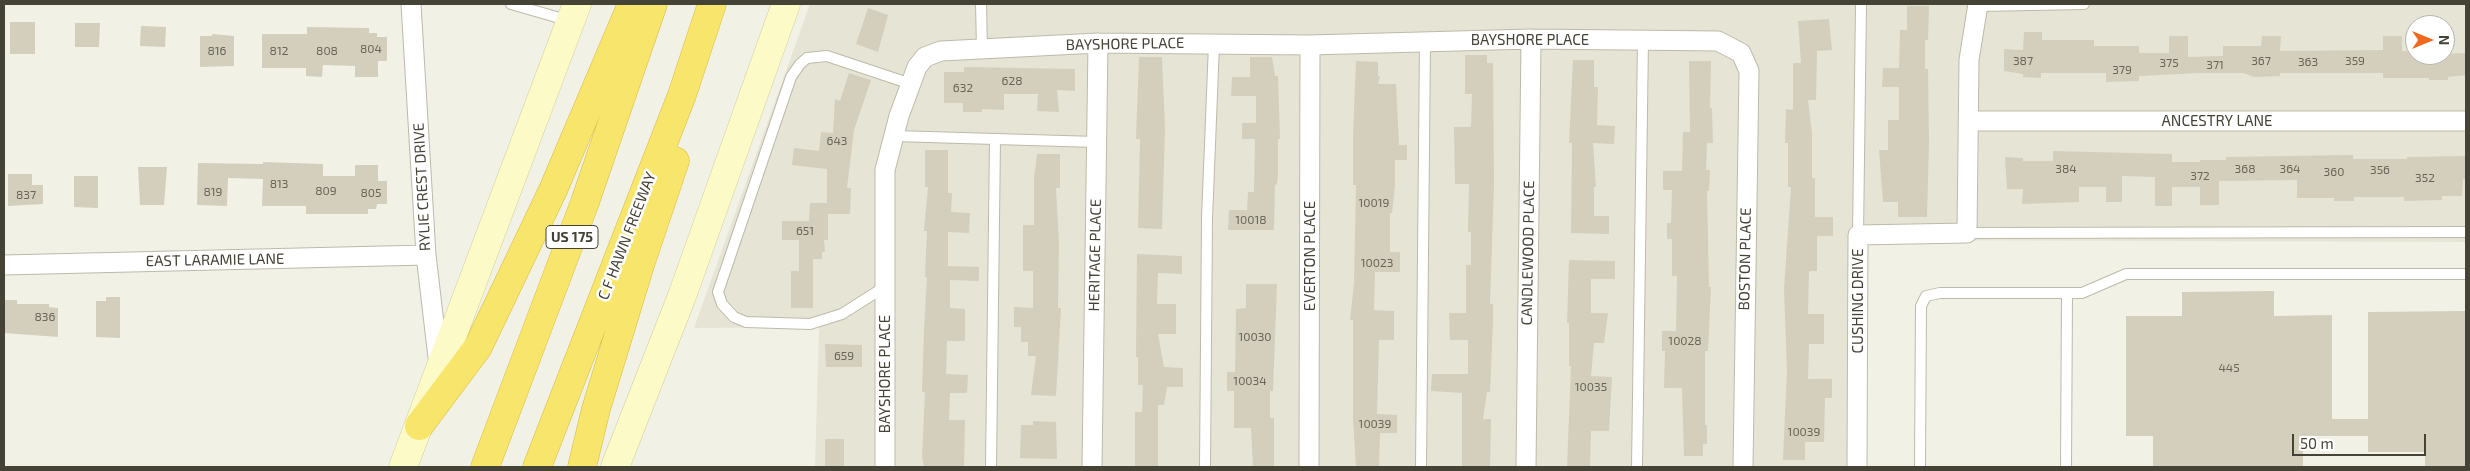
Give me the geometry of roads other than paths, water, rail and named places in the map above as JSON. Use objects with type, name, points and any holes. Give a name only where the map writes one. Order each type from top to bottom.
[{"type":"highway","points":[[419,426],[478,347],[553,190],[632,4]]},
{"type":"highway","name":"US 175","points":[[485,467],[585,202],[653,4]]},
{"type":"highway","name":"C F HAWN FREEWAY","points":[[537,467],[682,95],[712,4]]},
{"type":"highway","points":[[582,467],[596,408],[634,283],[676,156],[682,95]]},
{"type":"main road","points":[[615,467],[682,296],[786,4]]},
{"type":"main road","points":[[403,467],[574,13]]},
{"type":"street","name":"RYLIE CREST DRIVE","points":[[412,4],[429,298],[440,369]]},
{"type":"street","points":[[1967,233],[1969,60],[1978,5]]},
{"type":"street","name":"BAYSHORE PLACE","points":[[885,467],[885,170],[917,67],[925,57],[941,51],[1098,43],[1310,45],[1530,39],[1718,41],[1740,53]]},
{"type":"street","name":"CANDLEWOOD PLACE","points":[[1526,467],[1530,39]]},
{"type":"street","name":"HERITAGE PLACE","points":[[1092,467],[1098,43]]},
{"type":"street","name":"EVERTON PLACE","points":[[1309,467],[1310,45]]},
{"type":"street","name":"BOSTON PLACE","points":[[1740,53],[1749,70],[1743,467]]},
{"type":"street","name":"ANCESTRY LANE","points":[[1969,121],[2466,121]]},
{"type":"street","name":"CUSHING DRIVE","points":[[1857,467],[1858,235],[1967,233]]},
{"type":"street","name":"EAST LARAMIE LANE","points":[[4,265],[426,255]]},
{"type":"lane","points":[[511,4],[574,13]]},
{"type":"lane","points":[[981,4],[982,49]]},
{"type":"lane","points":[[1858,235],[1861,4]]},
{"type":"lane","points":[[1978,5],[2084,4]]},
{"type":"lane","points":[[1637,467],[1642,40]]},
{"type":"lane","points":[[1421,467],[1425,42]]},
{"type":"lane","points":[[1205,467],[1207,220],[1214,44]]},
{"type":"lane","points":[[886,286],[842,314],[810,324],[746,322],[734,317],[722,304],[718,292],[791,77],[800,64],[807,58],[827,56],[911,84]]},
{"type":"lane","points":[[894,136],[1097,142]]},
{"type":"lane","points":[[991,467],[995,139]]},
{"type":"lane","points":[[1967,233],[2466,232]]},
{"type":"lane","points":[[1920,467],[1921,306],[1926,296],[1940,293],[2082,292],[2126,274],[2466,274]]},
{"type":"lane","points":[[2066,467],[2067,292]]}]
